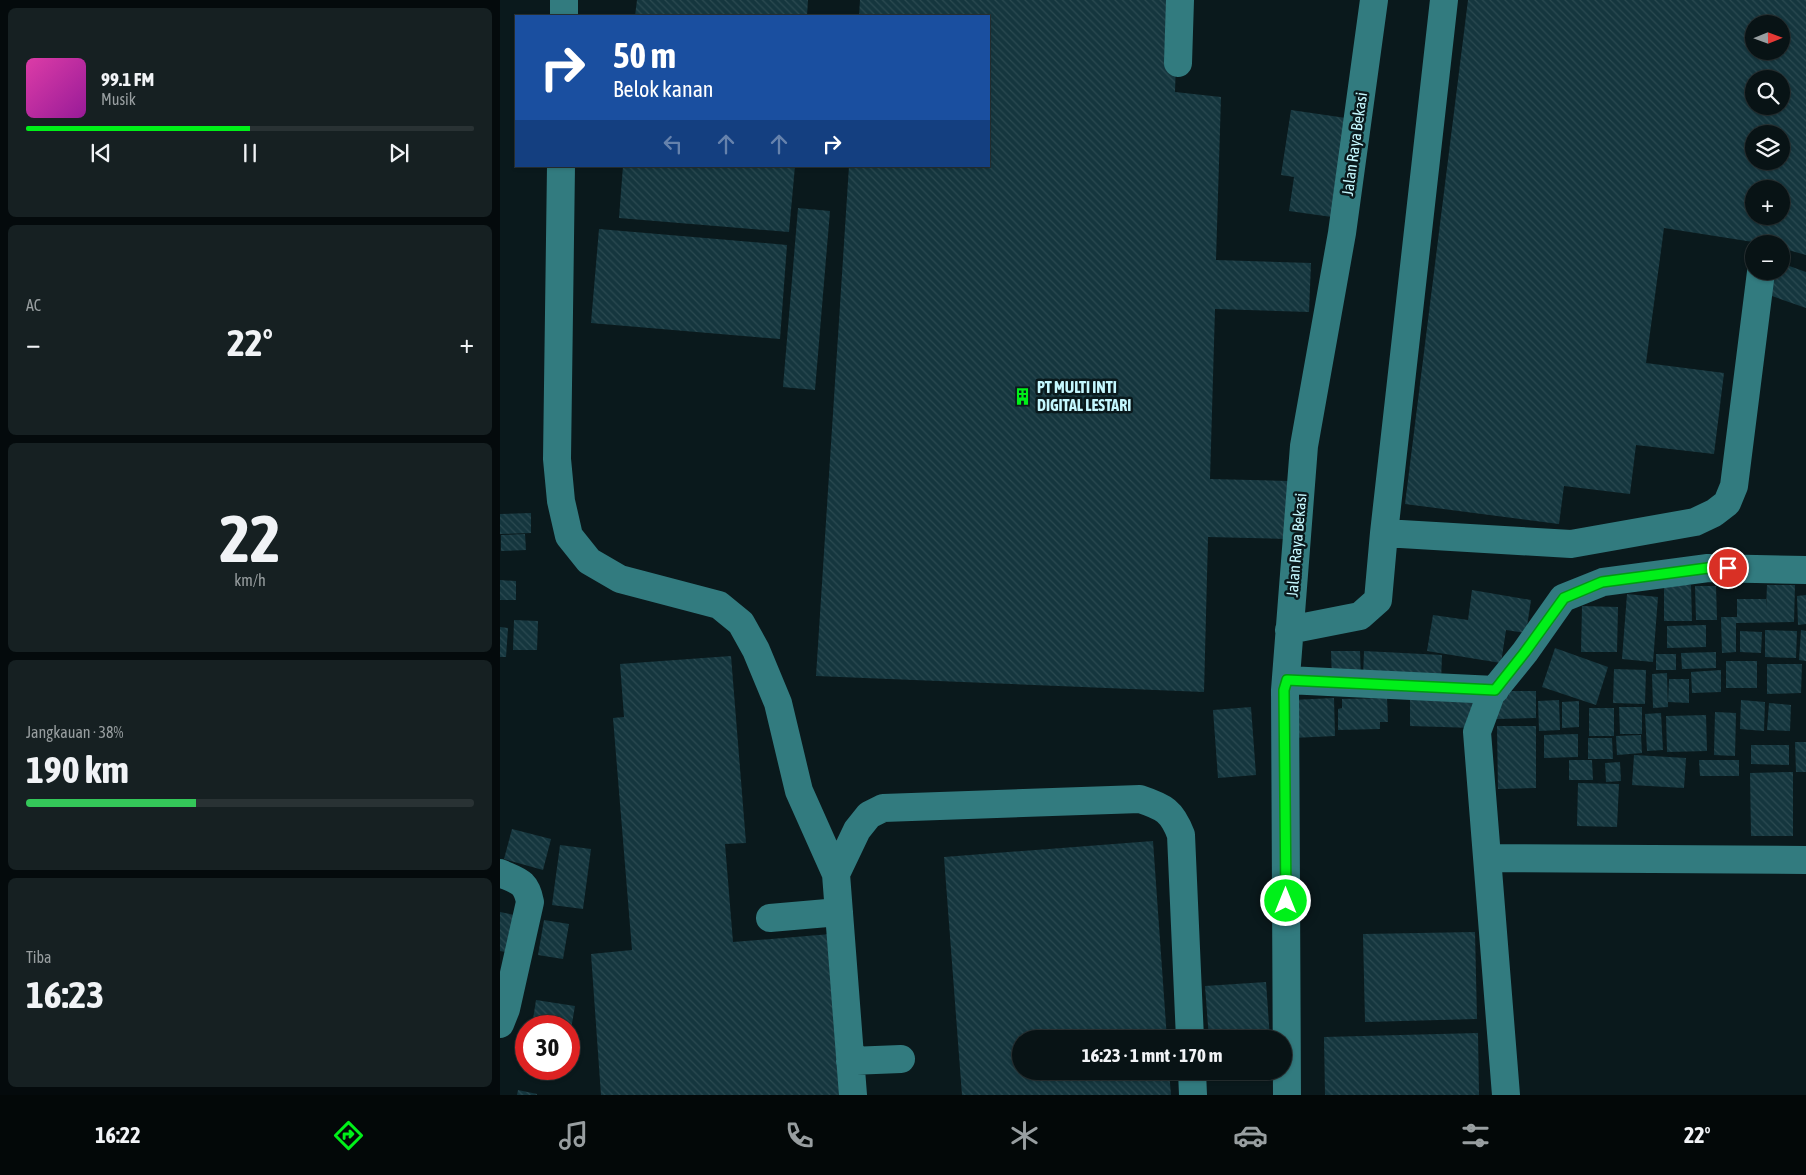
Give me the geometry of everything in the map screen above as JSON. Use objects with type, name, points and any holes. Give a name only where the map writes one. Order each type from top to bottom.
[{"type":"street","points":[[564,0],[564,15]]},
{"type":"street","points":[[1178,63],[1180,0]]},
{"type":"street","name":"Jalan Raya Bekasi","points":[[1287,1095],[1284,690],[1287,680],[1289,630],[1304,446],[1342,233],[1374,0]]},
{"type":"street","points":[[1289,630],[1360,616],[1378,600],[1444,0]]},
{"type":"street","points":[[561,167],[557,459],[561,501],[569,536],[589,561],[620,578],[719,605],[741,623],[756,650],[778,703],[798,791],[836,874],[853,1095]]},
{"type":"street","points":[[1384,533],[1571,544],[1695,522],[1714,512],[1727,503],[1734,486],[1761,280]]},
{"type":"street","points":[[1506,1095],[1477,732],[1491,694],[1525,652],[1564,598],[1602,582],[1708,568],[1806,570]]},
{"type":"street","points":[[1287,680],[1495,690]]},
{"type":"street","points":[[836,874],[857,830],[869,815],[883,808],[1140,799],[1159,805],[1175,820],[1181,835],[1190,1030]]},
{"type":"street","points":[[1488,858],[1806,860]]},
{"type":"street","points":[[500,873],[524,883],[530,902],[506,1009],[500,1024]]},
{"type":"street","points":[[770,918],[839,912]]},
{"type":"street","points":[[850,1061],[902,1059]]},
{"type":"street","points":[[1192,1080],[1193,1095]]},
{"type":"building","points":[[637,0],[808,0],[807,15],[635,15]]},
{"type":"building","name":"PT MULTI INTI DIGITAL LESTARI","points":[[860,0],[1178,0],[1175,92],[1221,97],[1216,260],[1311,263],[1309,312],[1215,309],[1210,479],[1288,481],[1287,539],[1208,537],[1204,692],[816,676],[849,167],[990,167],[990,15],[859,15]]},
{"type":"building","points":[[1468,0],[1806,0],[1806,255],[1790,251],[1790,235],[1745,235],[1745,241],[1664,228],[1646,363],[1724,373],[1714,454],[1636,445],[1630,494],[1564,486],[1559,524],[1405,504]]},
{"type":"building","points":[[1291,110],[1346,118],[1332,217],[1289,211],[1294,177],[1281,175]]},
{"type":"building","points":[[623,167],[795,167],[789,232],[619,218]]},
{"type":"building","points":[[798,208],[830,211],[815,390],[783,387]]},
{"type":"building","points":[[599,229],[787,245],[780,339],[591,323]]},
{"type":"building","points":[[1790,266],[1806,272],[1806,308],[1769,295],[1774,280],[1790,280]]},
{"type":"building","points":[[531,513],[531,533],[500,534],[500,514]]},
{"type":"building","points":[[525,534],[526,550],[501,551],[501,535]]},
{"type":"building","points":[[500,580],[516,581],[516,600],[500,600]]},
{"type":"building","points":[[1664,585],[1691,585],[1692,621],[1664,621]]},
{"type":"building","points":[[1767,585],[1795,585],[1794,622],[1736,623],[1736,652],[1722,653],[1721,617],[1737,617],[1737,599],[1766,599],[1766,609]]},
{"type":"building","points":[[1695,586],[1716,586],[1717,620],[1696,620]]},
{"type":"building","points":[[1472,590],[1531,600],[1526,633],[1506,630],[1501,663],[1427,651],[1433,615],[1468,620]]},
{"type":"building","points":[[1627,594],[1658,597],[1653,662],[1622,659]]},
{"type":"building","points":[[1806,595],[1806,624],[1798,625],[1797,596]]},
{"type":"building","points":[[1582,606],[1618,607],[1617,652],[1581,652]]},
{"type":"building","points":[[514,620],[538,621],[537,650],[513,650]]},
{"type":"building","points":[[1706,625],[1706,647],[1667,648],[1667,626]]},
{"type":"building","points":[[500,627],[508,628],[506,657],[500,657]]},
{"type":"building","points":[[1765,630],[1797,631],[1796,658],[1765,657]]},
{"type":"building","points":[[1801,630],[1806,631],[1806,661],[1799,660]]},
{"type":"building","points":[[1740,631],[1762,632],[1761,653],[1740,652]]},
{"type":"building","points":[[1555,648],[1608,667],[1596,705],[1542,687]]},
{"type":"building","points":[[1331,651],[1360,651],[1361,679],[1332,680]]},
{"type":"building","points":[[1364,651],[1442,655],[1441,682],[1363,678]]},
{"type":"building","points":[[1716,652],[1716,668],[1682,669],[1681,653]]},
{"type":"building","points":[[1656,654],[1676,654],[1676,670],[1656,670]]},
{"type":"building","points":[[731,656],[746,843],[725,844],[733,942],[831,934],[843,1095],[601,1095],[591,954],[632,950],[613,718],[624,717],[620,664]]},
{"type":"building","points":[[1726,661],[1757,661],[1757,688],[1726,688]]},
{"type":"building","points":[[1767,664],[1802,664],[1801,693],[1767,694]]},
{"type":"building","points":[[1614,669],[1646,670],[1645,704],[1613,703]]},
{"type":"building","points":[[1721,670],[1721,692],[1692,693],[1691,672]]},
{"type":"building","points":[[1667,673],[1668,707],[1653,708],[1652,674]]},
{"type":"building","points":[[1669,679],[1689,679],[1689,703],[1668,702]]},
{"type":"building","points":[[1497,691],[1536,691],[1536,718],[1497,719]]},
{"type":"building","points":[[1334,698],[1335,736],[1293,738],[1292,700]]},
{"type":"building","points":[[1387,698],[1388,722],[1380,722],[1380,729],[1338,730],[1338,709],[1342,708],[1342,699]]},
{"type":"building","points":[[1475,699],[1474,728],[1410,726],[1410,700]]},
{"type":"building","points":[[1559,700],[1560,730],[1539,731],[1538,701]]},
{"type":"building","points":[[1741,700],[1765,702],[1764,731],[1740,729]]},
{"type":"building","points":[[1579,701],[1579,727],[1562,728],[1562,702]]},
{"type":"building","points":[[1769,703],[1791,705],[1790,731],[1767,730]]},
{"type":"building","points":[[1251,707],[1256,775],[1218,778],[1213,710]]},
{"type":"building","points":[[1619,707],[1642,707],[1642,734],[1620,734]]},
{"type":"building","points":[[1589,708],[1614,708],[1614,736],[1589,736]]},
{"type":"building","points":[[1715,712],[1736,713],[1735,756],[1714,755]]},
{"type":"building","points":[[1661,713],[1663,750],[1647,751],[1645,714]]},
{"type":"building","points":[[1706,715],[1707,751],[1667,752],[1666,716]]},
{"type":"building","points":[[1497,726],[1536,726],[1536,788],[1498,789]]},
{"type":"building","points":[[1578,734],[1578,757],[1544,758],[1544,735]]},
{"type":"building","points":[[1641,735],[1642,753],[1617,755],[1616,736]]},
{"type":"building","points":[[1588,738],[1612,738],[1613,759],[1588,759]]},
{"type":"building","points":[[1795,742],[1806,742],[1806,772],[1796,772]]},
{"type":"building","points":[[1751,745],[1789,745],[1789,765],[1751,764]]},
{"type":"building","points":[[1634,755],[1686,758],[1684,788],[1632,785]]},
{"type":"building","points":[[1569,760],[1592,760],[1593,780],[1569,780]]},
{"type":"building","points":[[1699,760],[1739,760],[1739,776],[1700,776]]},
{"type":"building","points":[[1620,762],[1621,781],[1606,782],[1605,763]]},
{"type":"building","points":[[1793,772],[1793,836],[1751,836],[1750,773]]},
{"type":"building","points":[[1578,783],[1619,784],[1617,827],[1577,826]]},
{"type":"building","points":[[512,829],[551,839],[543,870],[504,859]]},
{"type":"building","points":[[1153,841],[1166,1030],[1012,1030],[1012,1080],[1170,1080],[1171,1095],[962,1095],[944,857]]},
{"type":"building","points":[[560,845],[591,849],[583,909],[552,905]]},
{"type":"building","points":[[500,912],[519,916],[511,953],[500,951]]},
{"type":"building","points":[[544,920],[569,924],[563,959],[538,955]]},
{"type":"building","points":[[1475,932],[1477,1019],[1365,1022],[1363,934]]},
{"type":"building","points":[[1266,982],[1269,1030],[1208,1030],[1205,986]]},
{"type":"building","points":[[536,1000],[575,1006],[573,1015],[534,1015]]},
{"type":"building","points":[[1478,1033],[1479,1095],[1325,1095],[1324,1037]]},
{"type":"building","points":[[518,1090],[537,1094],[537,1095],[517,1095]]},
{"type":"place","name":"PT MULTI INTI DIGITAL LESTARI","points":[[1023,396]]},
{"type":"route","points":[[1286,901],[1284,690],[1287,680],[1495,690],[1564,598],[1602,582],[1708,568],[1728,568]]}]
